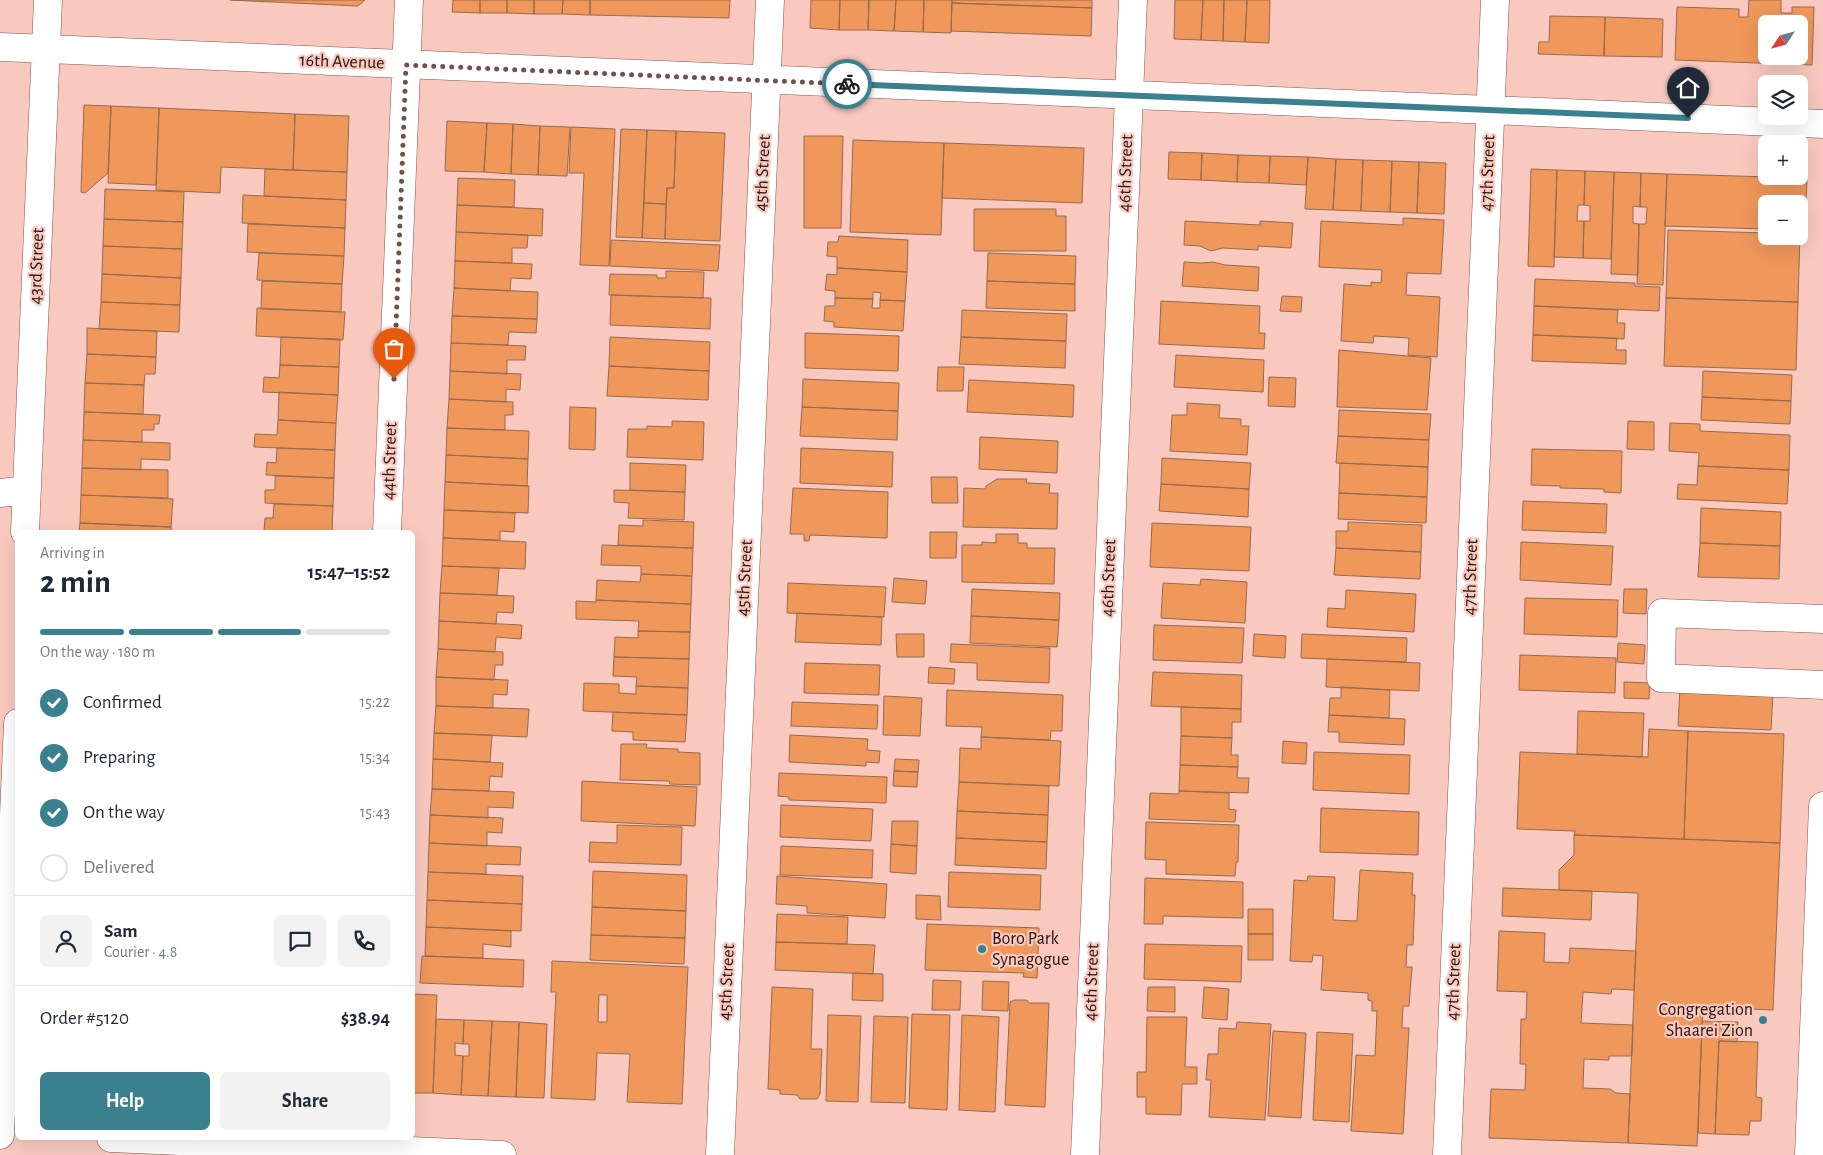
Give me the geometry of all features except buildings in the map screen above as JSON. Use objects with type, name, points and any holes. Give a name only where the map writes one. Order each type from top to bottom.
[{"type":"street","name":"43rd Street","points":[[25,530],[48,0]]},
{"type":"street","name":"44th Street","points":[[387,530],[409,0]]},
{"type":"street","name":"45th Street","points":[[720,1155],[770,0]]},
{"type":"street","name":"46th Street","points":[[1085,1155],[1133,0]]},
{"type":"street","name":"47th Street","points":[[1447,1155],[1495,0]]},
{"type":"street","name":"16th Avenue","points":[[0,47],[1823,124]]},
{"type":"street","points":[[0,493],[27,490]]},
{"type":"street","points":[[1823,619],[1662,612],[1661,678],[1823,685]]},
{"type":"street","points":[[15,792],[0,1134],[15,1133]]},
{"type":"street","points":[[1809,1155],[1823,806]]},
{"type":"street","points":[[167,1140],[361,1147],[502,1155]]},
{"type":"way so far","points":[[394,379],[406,65],[847,84]]},
{"type":"place","name":"Boro Park Synagogue","points":[[982,949]]},
{"type":"place","name":"Congregation Shaarei Zion","points":[[1763,1020]]},
{"type":"route","points":[[847,84],[1688,118]]}]
